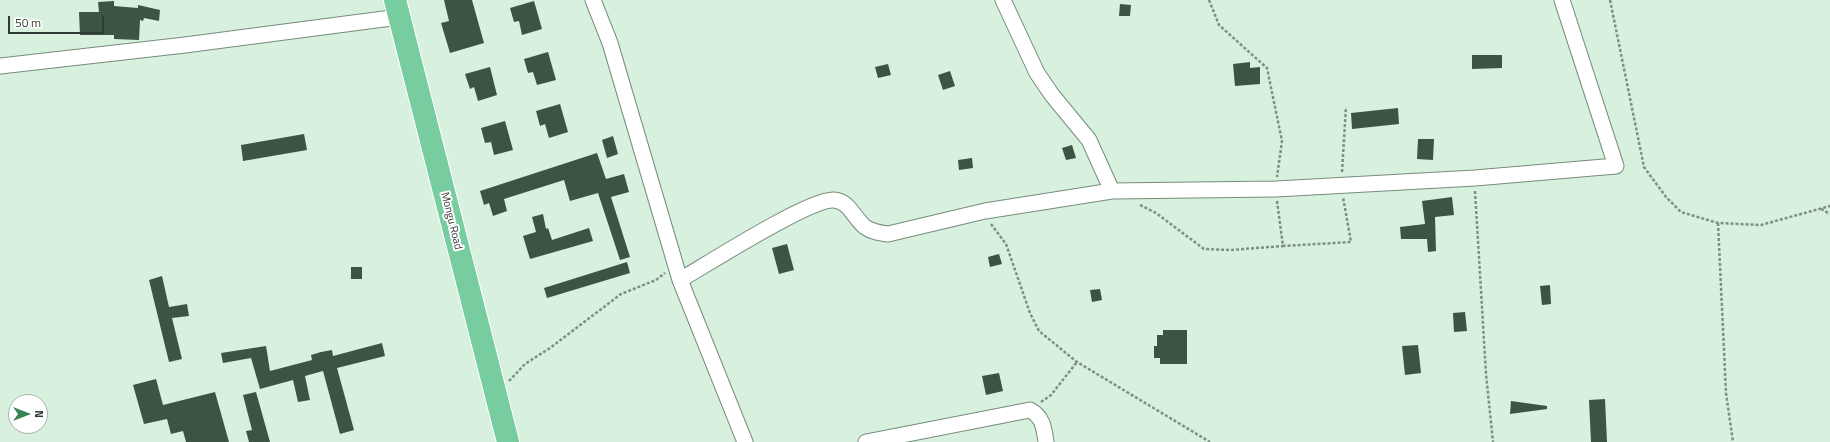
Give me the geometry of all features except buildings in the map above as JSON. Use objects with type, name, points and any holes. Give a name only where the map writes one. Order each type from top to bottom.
[{"type":"main road","name":"Mongu Road","points":[[397,9],[508,442]]},
{"type":"street","points":[[1003,0],[1037,73],[1052,95],[1089,140],[1112,191]]},
{"type":"street","points":[[680,280],[789,217],[822,201],[833,200],[843,202],[866,227],[876,232],[888,234],[985,211],[1112,191],[1276,189],[1342,186],[1474,178],[1616,166],[1562,0]]},
{"type":"street","points":[[598,1],[680,280],[746,442]]},
{"type":"street","points":[[0,66],[178,46],[397,9]]},
{"type":"street","points":[[866,442],[1030,410],[1038,414],[1043,424],[1046,442]]},
{"type":"path","points":[[1209,0],[1220,25],[1267,68],[1282,141],[1276,189],[1283,246]]},
{"type":"path","points":[[1610,0],[1644,167],[1680,212],[1718,223],[1761,225],[1830,206]]},
{"type":"path","points":[[1137,204],[1156,213],[1204,249],[1231,250],[1352,242],[1342,186],[1346,107]]},
{"type":"path","points":[[1474,178],[1486,374],[1493,442]]},
{"type":"path","points":[[1820,209],[1830,214]]},
{"type":"path","points":[[985,211],[994,229],[1006,244],[1030,313],[1039,331],[1078,362],[1210,442]]},
{"type":"path","points":[[1718,223],[1726,393],[1733,442]]},
{"type":"path","points":[[496,395],[525,364],[550,348],[621,294],[656,280],[669,271],[680,280]]},
{"type":"path","points":[[1030,410],[1051,394],[1078,362]]}]
